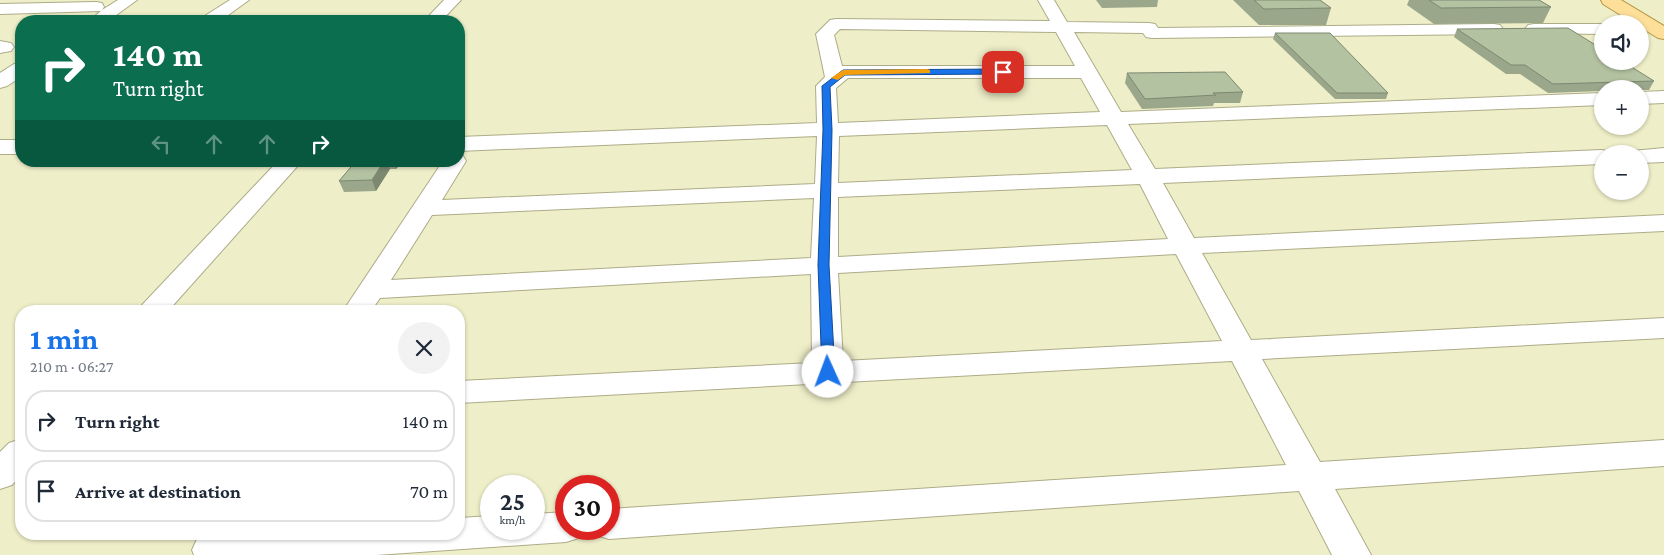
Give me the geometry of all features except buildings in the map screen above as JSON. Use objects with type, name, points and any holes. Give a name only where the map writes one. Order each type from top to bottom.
[{"type":"main road","points":[[1609,0],[1653,30]]},
{"type":"street","points":[[0,10],[96,14],[129,0]]},
{"type":"street","points":[[219,15],[241,0]]},
{"type":"street","points":[[438,15],[453,0]]},
{"type":"street","points":[[1046,0],[1148,177],[1352,555]]},
{"type":"street","points":[[835,79],[825,34],[836,24],[1061,27],[1150,31],[1594,29]]},
{"type":"street","points":[[0,82],[15,72]]},
{"type":"street","points":[[828,372],[824,265],[828,130],[826,86],[843,72],[1087,72]]},
{"type":"street","points":[[1649,98],[1664,97]]},
{"type":"street","points":[[465,151],[828,130],[1594,99]]},
{"type":"street","points":[[0,147],[15,147]]},
{"type":"street","points":[[1649,156],[1664,155]]},
{"type":"street","points":[[424,208],[1594,157]]},
{"type":"street","points":[[158,305],[286,167]]},
{"type":"street","points":[[364,300],[450,167]]},
{"type":"street","points":[[364,300],[824,265],[1664,223]]},
{"type":"street","points":[[465,392],[1664,328]]},
{"type":"street","points":[[620,523],[1664,453]]},
{"type":"street","points":[[0,475],[15,459]]},
{"type":"street","points":[[465,534],[555,528]]},
{"type":"street","points":[[217,540],[211,550],[365,540]]},
{"type":"slow traffic","points":[[835,78],[843,72],[927,71]]},
{"type":"route","points":[[828,372],[824,265],[828,130],[826,86],[843,72],[1003,72]]}]
